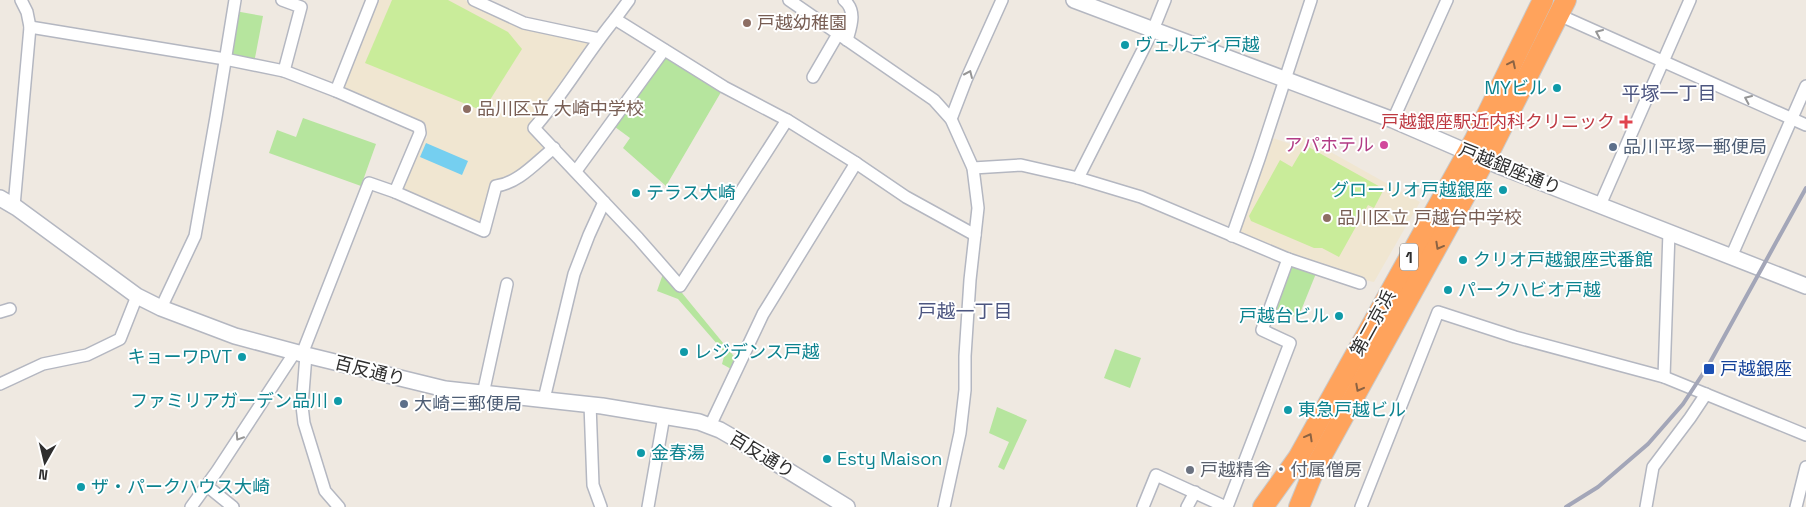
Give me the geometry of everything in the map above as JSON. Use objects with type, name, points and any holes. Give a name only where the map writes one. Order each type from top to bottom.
[{"type":"highway","name":"第二京浜","points":[[1299,507],[1315,468],[1410,300],[1477,156],[1537,2]]},
{"type":"highway","name":"第二京浜","points":[[1263,507],[1298,458],[1563,8]]},
{"type":"highway","points":[[1273,507],[1298,458]]},
{"type":"highway","points":[[1291,507],[1315,468]]},
{"type":"street","points":[[14,206],[30,27],[27,12],[21,0]]},
{"type":"street","points":[[161,308],[195,236],[235,0]]},
{"type":"street","points":[[282,0],[301,7],[284,71]]},
{"type":"street","points":[[336,91],[372,0]]},
{"type":"street","points":[[474,0],[524,23],[599,39]]},
{"type":"street","points":[[629,0],[548,112],[534,128],[638,238],[680,286],[787,120]]},
{"type":"street","points":[[790,0],[934,100],[950,119],[973,168],[978,208],[965,356],[965,390],[960,432],[944,507]]},
{"type":"street","points":[[813,77],[843,37],[853,16],[850,5],[844,0]]},
{"type":"street","points":[[950,119],[1002,0]]},
{"type":"street","name":"戸越銀座通り","points":[[1074,0],[1392,120],[1477,156],[1806,286]]},
{"type":"street","points":[[1078,178],[1153,30],[1165,0]]},
{"type":"street","points":[[1232,236],[1286,79],[1310,0]]},
{"type":"street","points":[[1392,120],[1447,0]]},
{"type":"street","points":[[1600,205],[1690,0]]},
{"type":"street","points":[[1563,8],[1664,62],[1806,124]]},
{"type":"street","points":[[615,19],[724,87],[787,120],[906,197],[975,235]]},
{"type":"street","points":[[30,27],[225,59],[284,71],[419,127],[420,133],[395,192]]},
{"type":"street","points":[[576,171],[664,50]]},
{"type":"street","points":[[1731,257],[1806,86]]},
{"type":"street","points":[[191,507],[301,354],[369,182],[484,231],[496,186],[506,185],[519,177],[554,148]]},
{"type":"street","points":[[710,426],[763,314],[856,163]]},
{"type":"street","points":[[973,168],[1020,165],[1078,178],[1141,196],[1288,259],[1360,283]]},
{"type":"street","name":"百反通り","points":[[0,198],[14,206],[137,296],[161,308],[235,336],[445,390],[590,404],[699,422],[753,448],[846,507]]},
{"type":"street","points":[[544,400],[574,274],[604,202]]},
{"type":"street","points":[[1664,376],[1669,232]]},
{"type":"street","points":[[1143,507],[1156,474],[1227,507],[1290,343],[1262,330],[1288,259]]},
{"type":"street","points":[[483,394],[507,284]]},
{"type":"street","points":[[0,384],[43,364],[87,355],[120,339],[137,296]]},
{"type":"street","points":[[1361,507],[1438,312],[1515,337],[1664,376],[1806,435]]},
{"type":"street","points":[[301,354],[304,423],[325,491],[338,507]]},
{"type":"street","points":[[1646,507],[1653,467],[1706,394]]},
{"type":"street","points":[[590,404],[593,486],[601,507]]},
{"type":"street","points":[[648,507],[664,416]]},
{"type":"street","points":[[1796,507],[1806,467]]},
{"type":"street","points":[[207,486],[233,507]]},
{"type":"street","points":[[1187,507],[1195,492]]},
{"type":"shaded area","name":"品川区立 大崎中学校","points":[[377,0],[465,0],[512,24],[583,38],[588,44],[556,95],[530,127],[549,147],[515,176],[504,182],[482,224],[477,225],[402,192],[402,186],[421,139],[427,138],[426,124],[342,89]]},
{"type":"shaded area","name":"品川区立 戸越台中学校","points":[[1302,136],[1420,202],[1374,282],[1354,278],[1289,256],[1237,234],[1270,137],[1296,146]]},
{"type":"green space","points":[[392,0],[448,0],[508,32],[522,49],[483,111],[365,63]]},
{"type":"green space","points":[[235,11],[263,16],[254,63],[227,58]]},
{"type":"green space","points":[[664,50],[724,87],[666,186],[623,148],[630,138],[611,124]]},
{"type":"green space","points":[[303,118],[376,144],[361,186],[269,153],[277,130],[296,137]]},
{"type":"green space","points":[[1305,145],[1384,189],[1374,208],[1368,205],[1339,257],[1322,248],[1314,248],[1251,221],[1249,216],[1280,160],[1292,167]]},
{"type":"green space","points":[[1289,262],[1317,271],[1298,318],[1273,308]]},
{"type":"green space","points":[[664,271],[737,360],[733,370],[722,364],[725,353],[678,299],[657,291]]},
{"type":"green space","points":[[1115,349],[1141,358],[1130,388],[1104,378]]},
{"type":"green space","points":[[997,407],[1027,420],[1004,470],[998,467],[1009,442],[989,433]]},
{"type":"water","points":[[426,143],[468,161],[462,175],[420,157]]},
{"type":"railway","points":[[1566,507],[1598,487],[1648,444],[1683,404],[1708,366],[1806,188]]},
{"type":"place","name":"戸越幼稚園","points":[[747,23]]},
{"type":"place","name":"ヴェルディ戸越","points":[[1125,45]]},
{"type":"place","name":"MYビル","points":[[1557,88]]},
{"type":"place","name":"品川区立 大崎中学校","points":[[467,109]]},
{"type":"place","name":"戸越銀座駅近内科クリニック","points":[[1626,122]]},
{"type":"place","name":"アパホテル","points":[[1384,145]]},
{"type":"place","name":"品川平塚一郵便局","points":[[1613,147]]},
{"type":"place","name":"グローリオ戸越銀座","points":[[1503,190]]},
{"type":"place","name":"テラス大崎","points":[[636,193]]},
{"type":"place","name":"品川区立 戸越台中学校","points":[[1327,218]]},
{"type":"place","name":"クリオ戸越銀座弐番館","points":[[1463,260]]},
{"type":"place","name":"パークハビオ戸越","points":[[1448,290]]},
{"type":"place","name":"戸越台ビル","points":[[1339,316]]},
{"type":"place","name":"レジデンス戸越","points":[[684,352]]},
{"type":"place","name":"キョーワPVT","points":[[242,357]]},
{"type":"place","name":"戸越銀座","points":[[1709,369]]},
{"type":"place","name":"ファミリアガーデン品川","points":[[338,401]]},
{"type":"place","name":"大崎三郵便局","points":[[404,404]]},
{"type":"place","name":"東急戸越ビル","points":[[1288,410]]},
{"type":"place","name":"金春湯","points":[[641,453]]},
{"type":"place","name":"Esty Maison","points":[[827,459]]},
{"type":"place","name":"戸越精舎・付属僧房","points":[[1190,470]]},
{"type":"place","name":"ザ・パークハウス大崎","points":[[81,487]]},
{"type":"district","name":"平塚一丁目","points":[[1669,93]]},
{"type":"district","name":"戸越一丁目","points":[[965,311]]}]
